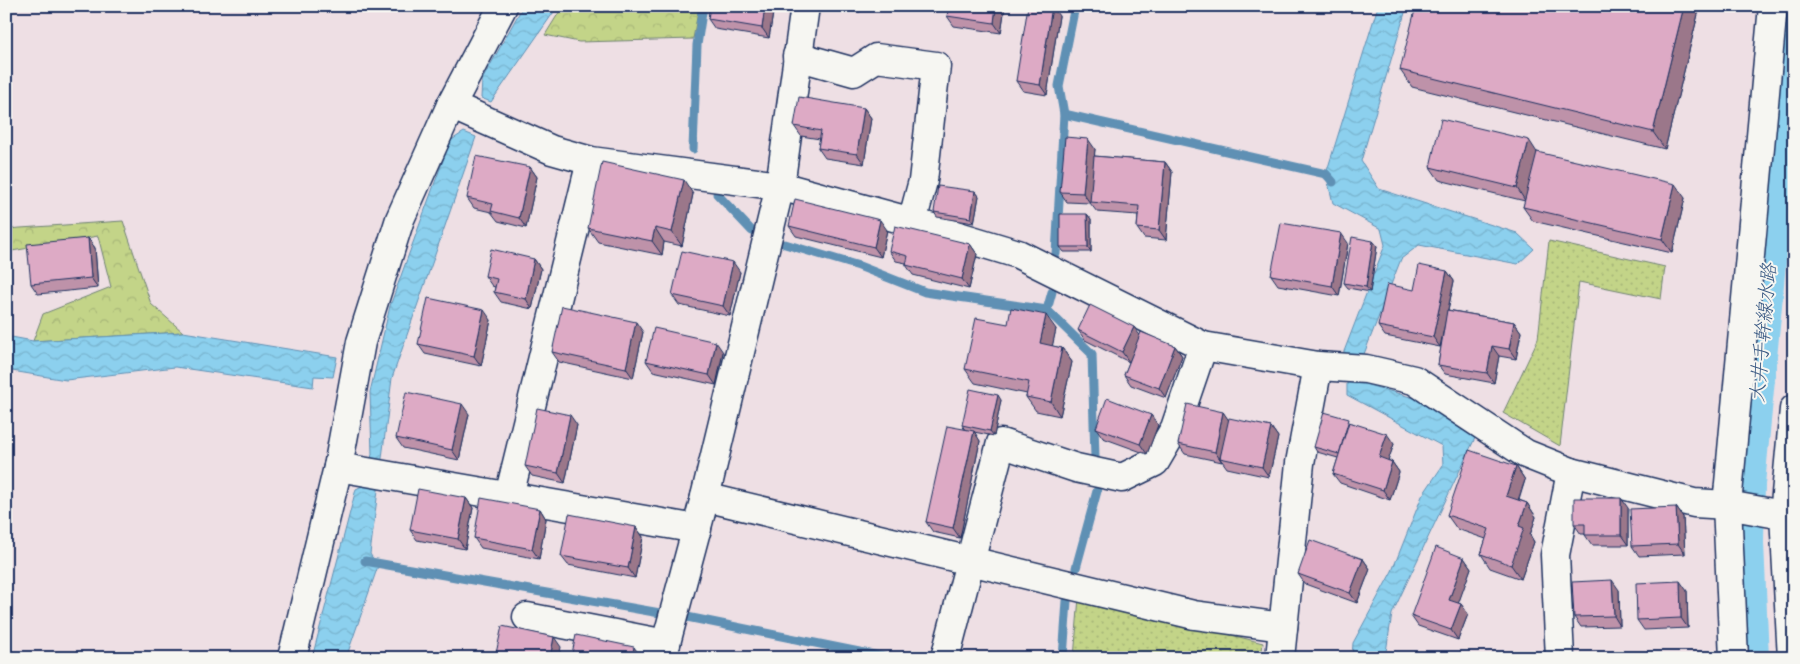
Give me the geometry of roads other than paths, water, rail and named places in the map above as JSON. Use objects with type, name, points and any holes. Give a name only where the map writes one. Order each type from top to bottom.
[{"type":"street","points":[[292,658],[362,471],[361,342],[400,219],[451,105],[503,6]]},
{"type":"street","points":[[527,617],[664,651],[705,498],[780,186],[805,6]]},
{"type":"street","points":[[1734,658],[1727,505],[1773,6]]},
{"type":"street","points":[[797,56],[854,72],[876,58],[936,66],[923,181],[912,222]]},
{"type":"street","points":[[451,105],[552,150],[591,161],[780,186],[912,222],[1018,254],[1203,346],[1318,366],[1366,369],[1414,380],[1526,454],[1571,472],[1694,503],[1727,505],[1780,515]]},
{"type":"street","points":[[509,496],[591,161]]},
{"type":"street","points":[[945,658],[1001,444],[1076,468],[1122,478],[1131,474],[1155,462],[1175,428],[1203,346]]},
{"type":"street","points":[[1280,658],[1300,463],[1318,366]]},
{"type":"street","points":[[1792,658],[1780,515],[1794,409]]},
{"type":"street","points":[[362,471],[697,529]]},
{"type":"street","points":[[1560,658],[1556,555],[1571,472]]},
{"type":"street","points":[[705,498],[1194,615],[1283,627]]},
{"type":"water","points":[[523,6],[558,6],[491,102],[481,98],[482,80]]},
{"type":"water","points":[[1378,6],[1407,6],[1361,161],[1379,189],[1517,233],[1534,249],[1518,264],[1419,245],[1401,259],[1364,354],[1343,354],[1385,245],[1381,229],[1333,203],[1326,174]]},
{"type":"water","points":[[464,132],[476,137],[392,378],[370,554],[378,566],[346,658],[312,658],[356,489],[366,484],[372,454],[370,392],[390,306],[450,141]]},
{"type":"water","points":[[183,332],[337,357],[333,377],[314,376],[313,387],[175,367],[66,380],[6,370],[6,336],[33,341]]},
{"type":"water","points":[[1347,379],[1414,398],[1475,438],[1392,614],[1385,658],[1352,658],[1353,643],[1392,571],[1422,496],[1443,465],[1442,446],[1347,395]]},
{"type":"waterway","points":[[693,149],[697,45],[703,6]]},
{"type":"waterway","points":[[1056,254],[1064,114],[1059,86],[1075,6]]},
{"type":"waterway","name":"大井手幹線水路","points":[[1753,658],[1748,543],[1749,484],[1794,10]]},
{"type":"waterway","points":[[1064,114],[1326,174],[1333,182]]},
{"type":"waterway","points":[[717,194],[752,231]]},
{"type":"waterway","points":[[785,244],[859,266],[925,292],[1047,310]]},
{"type":"waterway","points":[[1052,292],[1047,310],[1092,354],[1095,458]]},
{"type":"waterway","points":[[1076,568],[1097,491]]},
{"type":"waterway","points":[[365,561],[660,613]]},
{"type":"waterway","points":[[1063,658],[1067,601]]},
{"type":"waterway","points":[[687,617],[889,658]]}]
